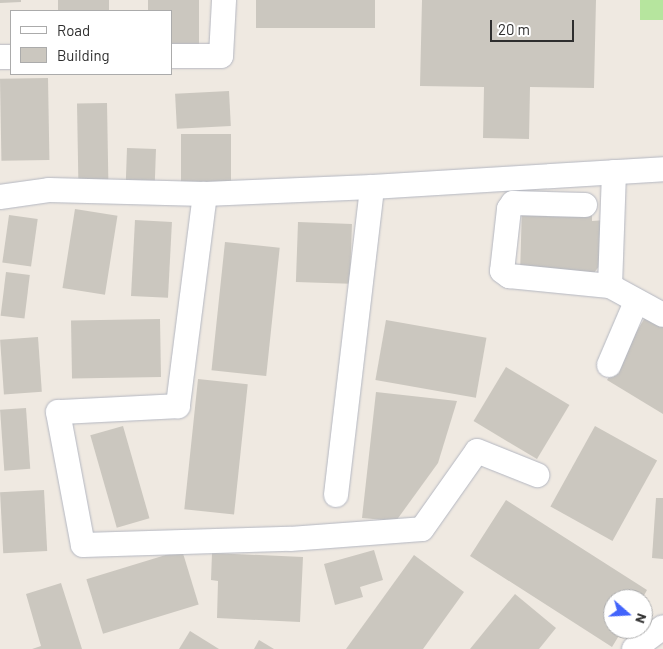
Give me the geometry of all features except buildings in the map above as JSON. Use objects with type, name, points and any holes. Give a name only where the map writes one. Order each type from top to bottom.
[{"type":"street","points":[[172,56],[222,56],[224,0]]},
{"type":"street","points":[[0,197],[49,190],[206,194],[372,187],[663,169]]},
{"type":"street","points":[[610,286],[614,172]]},
{"type":"street","points":[[336,495],[372,187]]},
{"type":"street","points":[[206,194],[178,406],[58,412],[83,545],[290,538],[422,529],[477,451],[537,475]]},
{"type":"street","points":[[585,205],[513,203],[509,209],[502,270],[509,276],[610,286],[636,302],[663,315]]},
{"type":"street","points":[[610,365],[636,302]]},
{"type":"street","points":[[634,649],[663,627]]},
{"type":"green space","points":[[640,0],[663,0],[663,20],[640,20]]}]
